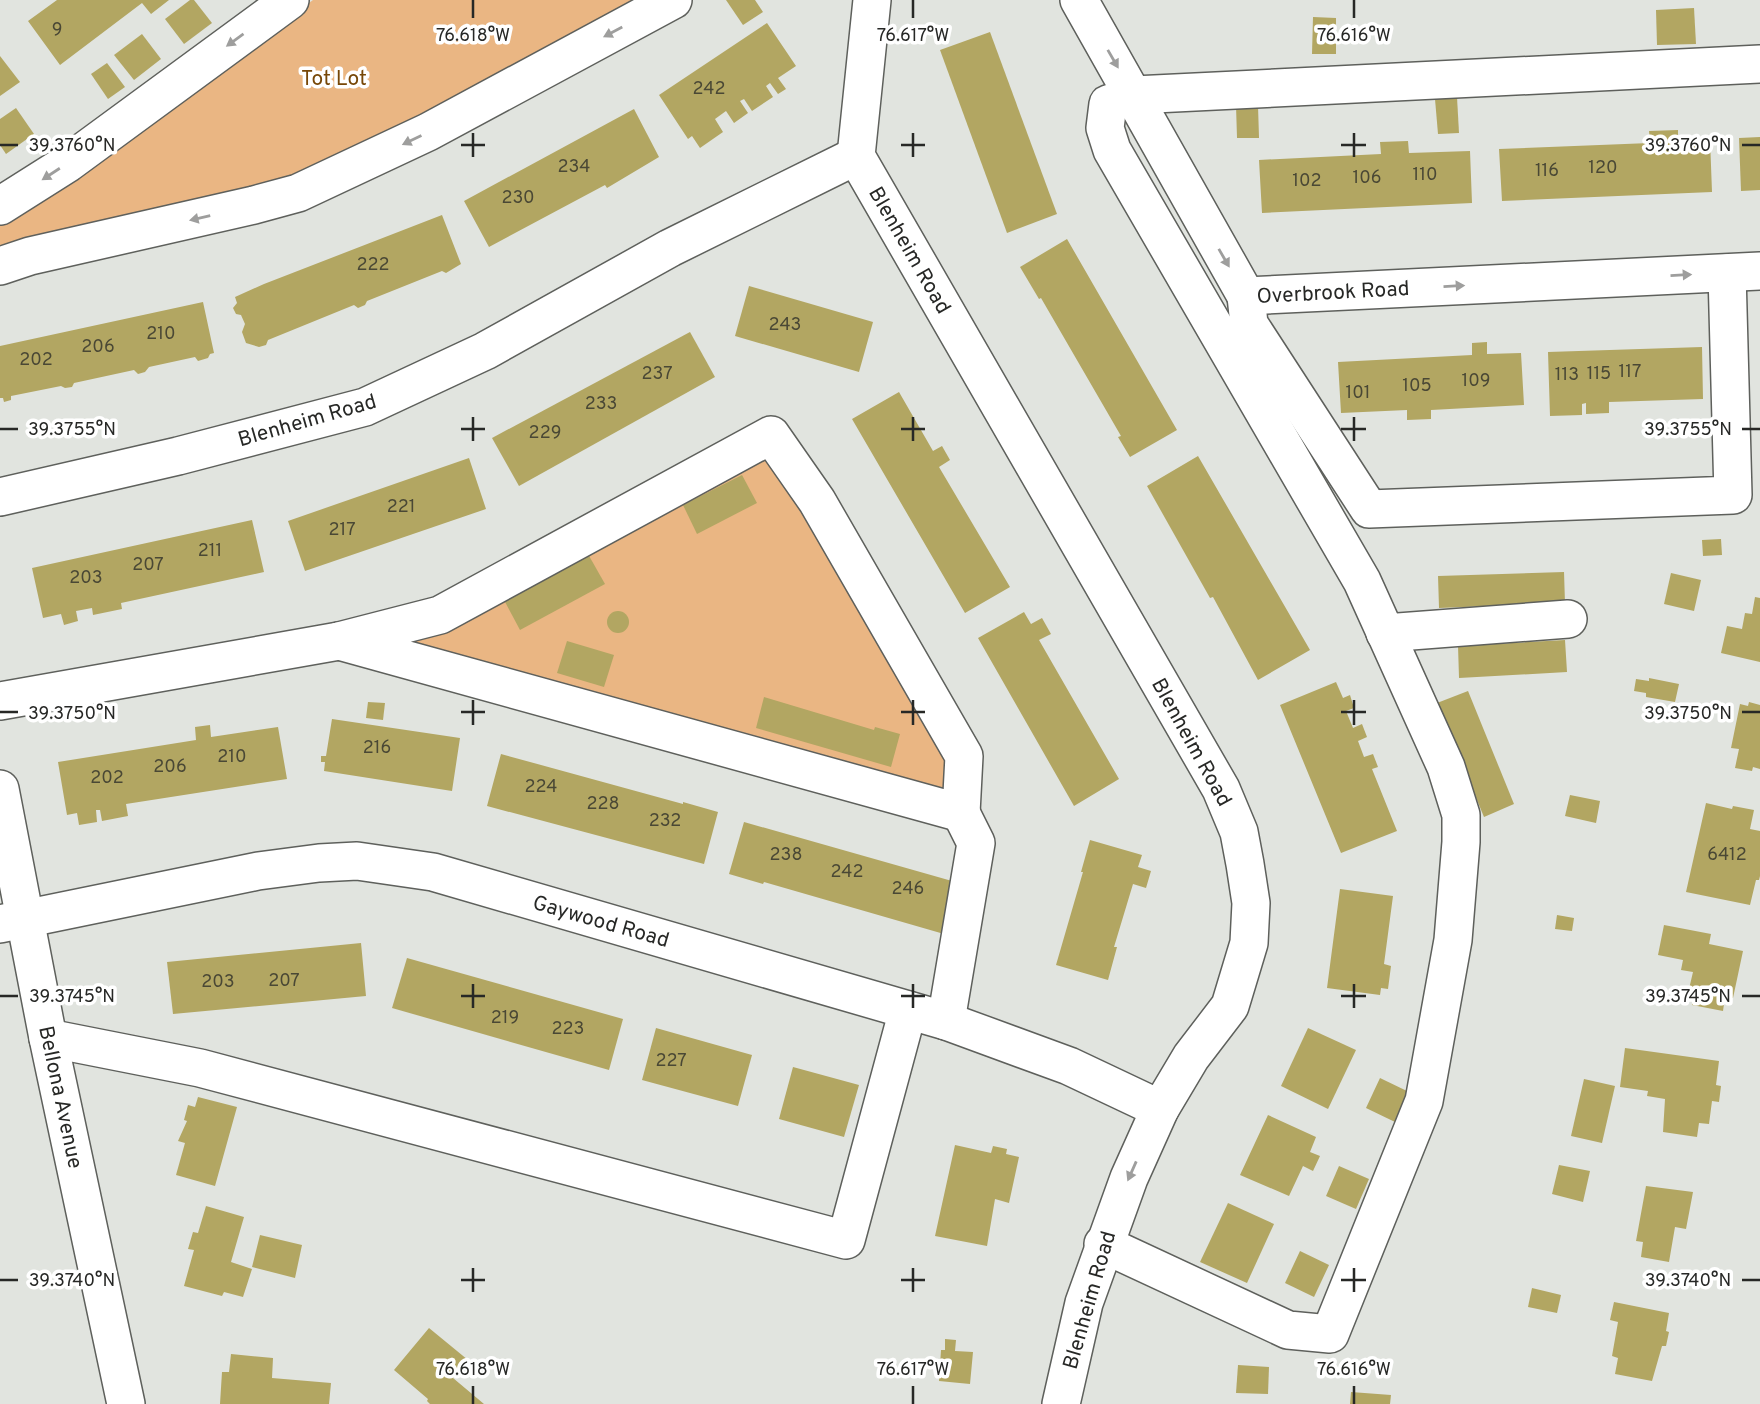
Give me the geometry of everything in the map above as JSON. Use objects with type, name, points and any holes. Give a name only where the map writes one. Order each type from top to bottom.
[{"type":"street","points":[[0,206],[68,163],[290,0]]},
{"type":"street","points":[[0,266],[30,256],[228,212],[298,193],[428,132],[673,0]]},
{"type":"street","points":[[856,156],[872,0]]},
{"type":"street","name":"Overbrook Road","points":[[1079,0],[1246,296],[1743,272]]},
{"type":"street","points":[[1104,1244],[1288,1330],[1330,1334],[1424,1101],[1453,940],[1461,842],[1461,815],[1446,767],[1362,581],[1112,150],[1105,128],[1108,104],[1134,95],[1760,64]]},
{"type":"street","name":"Blenheim Road","points":[[0,497],[178,456],[365,407],[485,351],[670,248],[856,156],[1221,789],[1239,832],[1251,902],[1249,943],[1230,1006],[1191,1058],[1160,1109],[1129,1178],[1084,1303],[1061,1404]]},
{"type":"street","points":[[1246,296],[1249,324],[1368,509],[1733,495],[1743,272]]},
{"type":"street","points":[[0,701],[339,641],[440,615],[771,435],[817,501],[964,756],[961,813],[976,843],[946,1021]]},
{"type":"street","points":[[1385,633],[1568,620]]},
{"type":"street","points":[[339,641],[961,813]]},
{"type":"street","name":"Bellona Avenue","points":[[0,789],[12,922],[48,1038],[126,1404]]},
{"type":"street","name":"Gaywood Road","points":[[12,922],[258,871],[357,861],[433,873],[946,1021],[1069,1066],[1160,1109]]},
{"type":"street","points":[[48,1038],[200,1068],[846,1240],[908,1010]]},
{"type":"green space","name":"Tot Lot","points":[[313,0],[647,0],[333,164],[246,197],[0,254],[0,225]]},
{"type":"green space","points":[[765,459],[801,511],[945,761],[944,790],[410,642],[447,632]]},
{"type":"building","points":[[57,0],[169,0],[151,14],[142,3],[60,65],[28,21]]},
{"type":"building","points":[[190,0],[194,0],[212,23],[184,44],[165,19]]},
{"type":"building","points":[[726,0],[755,0],[763,12],[743,25]]},
{"type":"building","points":[[1694,8],[1696,44],[1657,45],[1656,10]]},
{"type":"building","points":[[1313,17],[1336,18],[1336,54],[1312,54]]},
{"type":"building","points":[[767,23],[796,66],[778,78],[786,89],[778,94],[770,83],[766,86],[773,97],[752,111],[744,99],[740,101],[748,113],[734,123],[726,111],[715,119],[723,132],[700,148],[692,136],[688,139],[659,95]]},
{"type":"building","points":[[990,32],[1057,214],[1007,233],[940,50]]},
{"type":"building","points":[[142,34],[161,59],[134,80],[114,55]]},
{"type":"building","points":[[0,56],[20,82],[0,96]]},
{"type":"building","points":[[107,63],[125,87],[108,99],[91,74]]},
{"type":"building","points":[[1457,97],[1459,133],[1438,134],[1435,99]]},
{"type":"building","points":[[1258,105],[1259,138],[1237,138],[1236,106]]},
{"type":"building","points":[[16,108],[34,134],[6,154],[0,145],[0,119]]},
{"type":"building","points":[[634,109],[659,157],[607,188],[605,185],[489,247],[464,201]]},
{"type":"building","points":[[1678,130],[1678,141],[1710,139],[1712,192],[1502,201],[1499,149],[1650,143],[1649,131]]},
{"type":"building","points":[[1760,137],[1760,190],[1741,191],[1739,138]]},
{"type":"building","points":[[1408,141],[1409,153],[1470,151],[1472,203],[1262,213],[1259,160],[1381,154],[1380,142]]},
{"type":"building","points":[[442,215],[461,264],[446,273],[442,271],[367,301],[358,308],[354,305],[268,340],[266,345],[259,347],[246,343],[242,332],[245,324],[241,315],[236,314],[233,308],[237,303],[235,297]]},
{"type":"building","points":[[1067,239],[1177,430],[1130,457],[1118,437],[1121,436],[1041,298],[1039,299],[1020,267]]},
{"type":"building","points":[[749,286],[873,322],[859,372],[735,336]]},
{"type":"building","points":[[203,302],[214,353],[208,358],[198,361],[195,357],[149,367],[138,374],[134,370],[74,383],[72,387],[61,386],[11,396],[11,400],[4,402],[3,398],[0,398],[0,346]]},
{"type":"building","points":[[690,332],[715,377],[519,486],[492,438]]},
{"type":"building","points":[[1487,342],[1487,354],[1521,353],[1524,405],[1431,410],[1431,419],[1407,420],[1407,410],[1341,413],[1338,362],[1472,355],[1472,343]]},
{"type":"building","points":[[1702,347],[1703,399],[1609,402],[1609,413],[1586,414],[1586,403],[1582,404],[1582,415],[1550,416],[1548,352]]},
{"type":"building","points":[[899,392],[933,451],[942,446],[950,460],[939,467],[1010,587],[965,613],[852,419]]},
{"type":"building","points":[[1198,456],[1310,650],[1258,680],[1213,597],[1210,598],[1147,486]]},
{"type":"building","points":[[469,458],[486,509],[305,571],[288,521]]},
{"type":"building","points":[[742,475],[757,503],[697,534],[683,505]]},
{"type":"building","points":[[252,520],[264,572],[121,603],[122,609],[93,615],[92,608],[76,611],[78,621],[64,625],[61,614],[43,618],[32,568]]},
{"type":"building","points":[[1721,539],[1722,555],[1703,556],[1702,540]]},
{"type":"building","points":[[588,554],[605,584],[520,630],[504,600]]},
{"type":"building","points":[[1564,572],[1565,603],[1439,608],[1438,576]]},
{"type":"building","points":[[1671,573],[1701,580],[1694,611],[1664,604]]},
{"type":"building","points":[[1755,597],[1760,598],[1760,662],[1721,653],[1727,626],[1742,629],[1745,613],[1752,614]]},
{"type":"building","points":[[618,611],[628,618],[629,622],[622,632],[618,633],[608,626],[607,622],[614,612]]},
{"type":"building","points":[[1024,612],[1031,624],[1042,618],[1051,634],[1039,640],[1119,779],[1074,806],[978,638]]},
{"type":"building","points":[[1565,640],[1567,672],[1459,678],[1458,646]]},
{"type":"building","points":[[567,641],[614,655],[604,687],[557,673]]},
{"type":"building","points":[[1649,678],[1679,684],[1675,702],[1646,697],[1646,693],[1634,691],[1636,679],[1649,681]]},
{"type":"building","points":[[1336,682],[1343,698],[1350,695],[1354,708],[1346,711],[1353,728],[1362,724],[1367,737],[1358,741],[1364,757],[1373,754],[1378,767],[1372,769],[1397,831],[1341,853],[1280,705]]},
{"type":"building","points":[[1468,691],[1514,804],[1484,817],[1437,703]]},
{"type":"building","points":[[764,697],[874,730],[875,727],[900,734],[891,767],[756,728]]},
{"type":"building","points":[[368,702],[385,703],[383,720],[366,718]]},
{"type":"building","points":[[1749,702],[1760,705],[1760,769],[1753,767],[1752,771],[1735,768],[1739,749],[1731,748],[1740,704],[1748,706]]},
{"type":"building","points":[[332,719],[460,738],[452,791],[324,771],[325,762],[321,762],[321,756],[326,756]]},
{"type":"building","points":[[210,725],[211,737],[278,727],[287,779],[126,804],[128,816],[102,821],[100,810],[96,810],[97,822],[79,825],[77,813],[67,815],[58,762],[196,740],[195,727]]},
{"type":"building","points":[[501,754],[718,812],[704,864],[487,806]]},
{"type":"building","points":[[1570,795],[1600,801],[1596,823],[1565,816]]},
{"type":"building","points":[[1706,803],[1732,809],[1733,806],[1754,810],[1750,829],[1760,831],[1760,876],[1759,880],[1756,880],[1750,905],[1686,892]]},
{"type":"building","points":[[744,822],[959,883],[944,934],[729,874]]},
{"type":"building","points":[[1090,840],[1142,855],[1138,867],[1151,871],[1146,888],[1133,884],[1114,947],[1117,947],[1108,980],[1056,965]]},
{"type":"building","points":[[1340,889],[1393,896],[1384,964],[1391,966],[1388,989],[1381,988],[1380,995],[1327,988]]},
{"type":"building","points":[[1557,915],[1574,918],[1572,931],[1555,929]]},
{"type":"building","points":[[1664,925],[1711,934],[1709,944],[1743,951],[1733,998],[1725,997],[1723,1011],[1692,1005],[1695,990],[1689,989],[1693,972],[1681,970],[1683,960],[1658,955]]},
{"type":"building","points":[[361,943],[366,996],[173,1014],[167,962]]},
{"type":"building","points":[[407,958],[623,1019],[609,1070],[392,1008]]},
{"type":"building","points":[[656,1028],[752,1055],[738,1106],[642,1080]]},
{"type":"building","points":[[1308,1028],[1356,1050],[1328,1109],[1281,1086]]},
{"type":"building","points":[[1625,1048],[1719,1061],[1716,1085],[1721,1086],[1719,1102],[1712,1101],[1709,1124],[1699,1123],[1697,1137],[1663,1132],[1665,1099],[1647,1096],[1648,1091],[1620,1087]]},
{"type":"building","points":[[793,1067],[859,1085],[844,1137],[779,1119]]},
{"type":"building","points":[[1380,1078],[1409,1092],[1395,1122],[1366,1108]]},
{"type":"building","points":[[1584,1079],[1615,1086],[1602,1143],[1571,1136]]},
{"type":"building","points":[[198,1097],[237,1107],[215,1186],[176,1175],[185,1143],[178,1141],[187,1121],[184,1120],[188,1105],[195,1107]]},
{"type":"building","points":[[1268,1115],[1316,1137],[1310,1152],[1320,1156],[1313,1171],[1303,1166],[1289,1196],[1240,1175]]},
{"type":"building","points":[[955,1145],[991,1153],[993,1146],[1007,1149],[1006,1154],[1019,1157],[1009,1203],[995,1199],[987,1246],[935,1236]]},
{"type":"building","points":[[1559,1165],[1590,1171],[1583,1202],[1552,1194]]},
{"type":"building","points":[[1339,1166],[1369,1179],[1356,1209],[1326,1196]]},
{"type":"building","points":[[1646,1186],[1693,1192],[1686,1229],[1675,1227],[1669,1262],[1641,1257],[1643,1242],[1636,1241]]},
{"type":"building","points":[[1228,1203],[1274,1224],[1247,1283],[1200,1262]]},
{"type":"building","points":[[206,1206],[244,1217],[231,1262],[252,1269],[243,1297],[224,1292],[222,1296],[184,1286],[194,1250],[188,1249],[193,1232],[198,1233]]},
{"type":"building","points":[[260,1235],[302,1245],[295,1278],[252,1267]]},
{"type":"building","points":[[1300,1251],[1329,1265],[1314,1297],[1285,1283]]},
{"type":"building","points":[[1532,1288],[1561,1295],[1557,1313],[1528,1307]]},
{"type":"building","points":[[1614,1302],[1669,1313],[1666,1346],[1662,1346],[1652,1381],[1615,1374],[1618,1358],[1612,1356],[1618,1322],[1610,1320]]},
{"type":"building","points":[[429,1328],[468,1360],[453,1378],[484,1404],[430,1404],[428,1399],[394,1370]]},
{"type":"building","points":[[945,1339],[956,1340],[955,1351],[973,1352],[970,1384],[939,1381],[941,1350],[945,1350]]},
{"type":"building","points":[[231,1354],[273,1358],[272,1378],[331,1383],[329,1404],[220,1404],[222,1372],[229,1372]]},
{"type":"building","points":[[1238,1365],[1269,1367],[1268,1394],[1236,1393]]},
{"type":"building","points":[[1351,1392],[1391,1395],[1390,1404],[1350,1404]]}]
